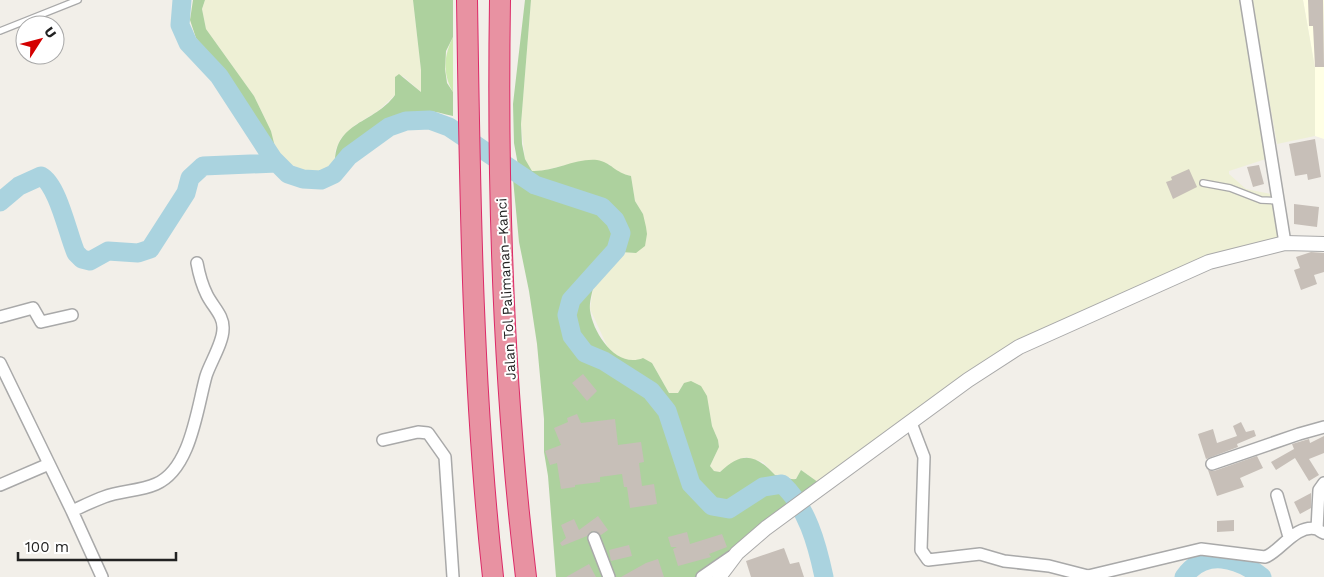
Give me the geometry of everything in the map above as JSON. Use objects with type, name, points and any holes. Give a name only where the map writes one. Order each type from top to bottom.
[{"type":"highway","points":[[467,0],[474,336],[485,500],[493,577]]},
{"type":"highway","name":"Jalan Tol Palimanan–Kanci","points":[[500,0],[498,114],[501,186],[500,233],[517,502],[526,577]]},
{"type":"street","points":[[1246,0],[1285,243]]},
{"type":"street","points":[[702,577],[737,553],[766,528],[968,380],[1019,347],[1210,262],[1285,243],[1324,244]]},
{"type":"street","points":[[72,511],[104,497],[157,484],[168,475],[189,441],[196,425],[206,376],[223,330],[219,313],[208,297],[200,280],[197,263]]},
{"type":"street","points":[[0,317],[33,308],[41,322],[72,315]]},
{"type":"street","points":[[0,363],[102,577]]},
{"type":"street","points":[[911,423],[924,457],[921,550],[928,560],[980,554],[1004,562],[1049,566],[1088,576],[1201,549],[1265,557],[1272,554],[1289,537],[1320,531],[1319,490],[1324,483]]},
{"type":"street","points":[[1212,464],[1299,434],[1324,428]]},
{"type":"street","points":[[383,440],[418,432],[428,434],[445,457],[453,577]]},
{"type":"street","points":[[0,485],[49,464]]},
{"type":"street","points":[[1277,495],[1289,537]]},
{"type":"street","points":[[594,538],[609,577]]},
{"type":"street","points":[[719,577],[737,553]]},
{"type":"lane","points":[[0,31],[78,0]]},
{"type":"lane","points":[[1202,183],[1230,188],[1261,200],[1279,201]]},
{"type":"shaded area","points":[[205,0],[413,0],[421,70],[421,92],[403,76],[395,77],[395,95],[378,111],[355,125],[341,138],[335,151],[335,163],[320,172],[309,173],[286,162],[275,147],[271,131],[254,96],[206,29],[202,9]]},
{"type":"shaded area","points":[[531,0],[1243,0],[1269,158],[1229,171],[1229,174],[1246,189],[1276,195],[1279,239],[1040,332],[822,485],[801,470],[796,479],[775,475],[763,462],[745,457],[719,472],[714,471],[710,466],[719,447],[709,409],[684,383],[678,393],[669,393],[652,363],[623,359],[609,350],[590,309],[594,283],[620,252],[635,253],[643,214],[635,201],[631,176],[618,173],[609,164],[574,163],[541,171],[532,171],[525,159],[521,124]]},
{"type":"shaded area","points":[[1251,0],[1303,0],[1315,68],[1315,136],[1277,144]]},
{"type":"shaded area","points":[[1303,0],[1324,0],[1324,139],[1315,136],[1315,68]]},
{"type":"green space","points":[[193,0],[205,0],[202,9],[206,29],[254,96],[271,131],[275,147],[219,66],[196,38],[190,20]]},
{"type":"green space","points":[[413,0],[453,0],[453,37],[446,51],[445,69],[447,83],[453,92],[453,116],[426,111],[413,112],[387,121],[354,144],[335,163],[341,139],[348,131],[377,112],[395,95],[395,77],[399,74],[421,92],[421,70]]},
{"type":"green space","points":[[525,0],[531,0],[521,124],[525,159],[532,171],[540,171],[581,161],[597,160],[606,163],[621,173],[631,176],[635,201],[643,214],[647,234],[645,246],[636,253],[620,252],[626,232],[619,217],[605,203],[537,181],[522,172],[518,165],[514,143],[513,104]]},
{"type":"green space","points":[[453,37],[453,92],[447,78],[446,57]]},
{"type":"green space","points":[[513,179],[533,189],[600,211],[611,222],[616,233],[612,247],[567,298],[563,315],[567,338],[582,357],[602,365],[648,395],[663,413],[687,486],[709,511],[730,513],[749,503],[765,491],[780,489],[788,496],[789,502],[781,510],[754,529],[719,560],[696,577],[556,577],[548,476],[544,452],[544,419],[537,344],[519,242]]},
{"type":"green space","points":[[594,283],[590,310],[596,329],[608,347],[624,359],[643,358],[652,363],[669,393],[678,393],[684,383],[691,381],[701,386],[707,396],[712,426],[718,440],[719,447],[710,466],[714,471],[720,472],[735,461],[748,458],[755,459],[775,475],[791,479],[796,479],[801,470],[822,485],[805,497],[783,479],[761,482],[728,504],[714,502],[695,481],[671,409],[655,387],[607,357],[588,349],[576,334],[572,315],[575,302]]},
{"type":"building","points":[[1308,0],[1323,0],[1324,67],[1315,67],[1313,26],[1309,26]]},
{"type":"building","points":[[1315,139],[1321,177],[1308,180],[1307,174],[1295,176],[1289,144]]},
{"type":"building","points":[[1259,165],[1264,184],[1253,187],[1247,167]]},
{"type":"building","points":[[1189,169],[1197,187],[1173,199],[1166,182],[1172,180],[1171,177]]},
{"type":"building","points":[[1294,204],[1319,207],[1317,227],[1294,224]]},
{"type":"building","points":[[1311,252],[1324,253],[1324,272],[1314,275],[1317,284],[1301,290],[1294,270],[1300,268],[1296,257]]},
{"type":"building","points":[[583,374],[597,391],[587,401],[572,383]]},
{"type":"building","points":[[577,414],[581,423],[615,419],[618,445],[641,442],[644,462],[639,463],[642,486],[654,484],[657,504],[630,508],[627,487],[624,487],[622,474],[600,477],[600,482],[561,489],[557,463],[550,465],[545,451],[561,445],[554,428],[568,422],[567,418]]},
{"type":"building","points":[[1241,422],[1246,432],[1254,430],[1256,436],[1237,444],[1238,447],[1206,459],[1198,434],[1213,429],[1217,443],[1237,436],[1233,426]]},
{"type":"building","points":[[1324,436],[1324,453],[1309,459],[1319,475],[1309,481],[1295,458],[1276,470],[1271,462],[1294,449],[1292,444],[1309,439],[1310,443]]},
{"type":"building","points":[[1257,456],[1263,468],[1240,478],[1244,487],[1217,496],[1208,470],[1214,471]]},
{"type":"building","points":[[1311,493],[1311,508],[1300,514],[1294,502]]},
{"type":"building","points":[[598,516],[608,530],[601,535],[592,531],[587,536],[562,546],[560,543],[566,538],[561,525],[574,519],[579,530]]},
{"type":"building","points":[[1234,520],[1234,531],[1217,532],[1217,521]]},
{"type":"building","points":[[687,532],[690,544],[722,534],[727,547],[709,554],[711,557],[678,566],[673,549],[677,547],[671,547],[668,537]]},
{"type":"building","points":[[629,545],[632,556],[611,561],[609,550]]},
{"type":"building","points":[[784,548],[790,564],[799,562],[804,577],[751,577],[746,561]]},
{"type":"building","points":[[658,559],[664,577],[621,577],[646,563]]},
{"type":"building","points":[[589,564],[596,577],[566,577]]},
{"type":"waterway","points":[[182,0],[180,25],[188,43],[219,76],[273,159],[288,174],[303,179],[321,180],[334,174],[349,156],[389,127],[406,121],[430,120],[449,127],[535,185],[602,207],[615,220],[621,233],[616,250],[571,300],[567,315],[572,336],[585,353],[604,361],[651,391],[667,411],[691,484],[712,506],[729,509],[763,487],[782,484],[791,493],[810,527],[824,577]]},
{"type":"waterway","points":[[0,202],[19,186],[41,176],[53,189],[76,253],[82,259],[90,261],[108,251],[138,253],[150,249],[186,193],[190,178],[203,166],[277,163]]},
{"type":"waterway","points":[[1184,577],[1192,568],[1212,559],[1232,561],[1253,570],[1262,577]]}]
